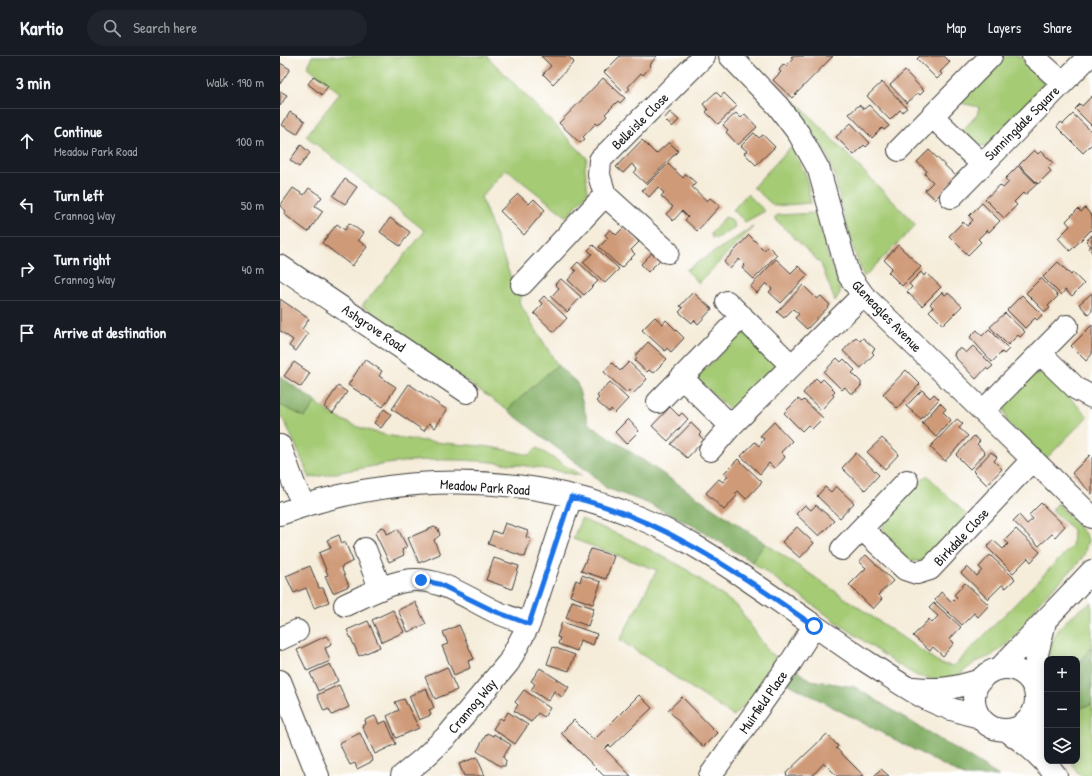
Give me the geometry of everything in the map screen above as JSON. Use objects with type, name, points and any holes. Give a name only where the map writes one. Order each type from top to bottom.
[{"type":"street","name":"Belleisle Close","points":[[668,252],[606,195],[599,175],[600,160],[704,56]]},
{"type":"street","points":[[899,150],[991,56]]},
{"type":"street","name":"Sunningdale Square","points":[[1034,56],[1062,82]]},
{"type":"street","name":"Sunningdale Square","points":[[951,197],[1089,56]]},
{"type":"street","name":"Gleneagles Avenue","points":[[741,60],[799,134],[819,170],[848,274],[863,294],[1092,517]]},
{"type":"street","name":"Sunningdale Square","points":[[932,116],[982,164]]},
{"type":"street","points":[[522,284],[606,195]]},
{"type":"street","name":"Ashgrove Road","points":[[280,266],[467,392]]},
{"type":"street","points":[[710,450],[731,426],[863,294]]},
{"type":"street","points":[[658,402],[682,378],[734,309],[791,366]]},
{"type":"street","points":[[984,411],[1066,326]]},
{"type":"street","points":[[1040,353],[1077,389],[1092,397]]},
{"type":"street","points":[[682,378],[731,426]]},
{"type":"street","points":[[280,446],[295,487],[304,505]]},
{"type":"street","name":"Birkdale Close","points":[[862,529],[904,569],[917,573],[930,569],[1033,459]]},
{"type":"street","points":[[842,549],[907,481]]},
{"type":"street","name":"Meadow Park Road","points":[[280,514],[304,505],[346,494],[388,486],[426,483],[503,485],[571,497],[602,505],[653,524],[704,552],[904,686],[930,701],[980,718]]},
{"type":"street","name":"Crannog Way","points":[[402,776],[424,758],[448,735],[509,662],[529,624],[571,497]]},
{"type":"street","points":[[365,549],[380,588]]},
{"type":"street","points":[[999,669],[1092,571]]},
{"type":"street","points":[[345,605],[380,588],[406,580],[421,580],[439,584],[494,611],[529,624]]},
{"type":"street","points":[[1006,730],[1023,725],[1034,698],[1036,658],[1046,619]]},
{"type":"street","name":"Muirfield Place","points":[[710,776],[814,626]]},
{"type":"street","points":[[999,669],[1010,669],[1020,672],[1028,679],[1050,765],[1006,730],[995,728],[980,718],[974,697],[981,680],[988,673],[999,669]]},
{"type":"street","name":"Meadow Park Road","points":[[904,686],[934,690],[954,689],[981,680]]},
{"type":"street","points":[[280,681],[318,776]]},
{"type":"green space","points":[[312,56],[487,56],[587,158],[585,168],[588,192],[567,217],[506,169],[481,197],[511,278],[524,293],[519,302],[558,366],[507,410],[362,306],[425,231],[306,136],[340,93],[308,67]]},
{"type":"green space","points":[[1005,56],[1019,56],[1044,83],[1045,87],[986,146],[979,146],[961,132],[977,115],[979,107],[956,102]]},
{"type":"green space","points":[[795,101],[916,225],[864,277],[857,260],[842,210],[834,174],[827,154],[791,103]]},
{"type":"green space","points":[[791,147],[806,175],[811,203],[774,206],[753,187]]},
{"type":"green space","points":[[747,194],[765,211],[745,222],[733,210]]},
{"type":"green space","points":[[816,213],[829,260],[840,285],[840,293],[835,301],[821,264],[774,218],[778,215]]},
{"type":"green space","points":[[725,217],[731,219],[735,227],[717,238],[712,238],[711,233]]},
{"type":"green space","points":[[753,227],[699,283],[686,270]]},
{"type":"green space","points":[[746,333],[776,364],[775,369],[735,407],[728,408],[698,380],[700,374],[740,334]]},
{"type":"green space","points":[[557,365],[577,383],[588,423],[765,543],[752,562],[696,527],[647,503],[606,488],[590,473],[507,410]]},
{"type":"green space","points":[[1033,375],[1047,375],[1088,416],[1045,460],[1007,422],[1004,407],[1006,401]]},
{"type":"green space","points":[[280,376],[316,402],[305,417],[280,405]]},
{"type":"green space","points":[[316,402],[334,415],[353,425],[398,437],[422,441],[490,447],[529,455],[537,448],[582,476],[497,462],[433,460],[386,464],[310,478],[286,424],[280,416],[280,405],[305,417]]},
{"type":"green space","points":[[927,475],[969,517],[922,561],[913,561],[904,556],[885,536],[883,527],[885,517]]},
{"type":"green space","points":[[1058,503],[1086,535],[1088,540],[1084,555],[1075,567],[1041,600],[1022,628],[1009,642],[991,656],[976,662],[957,676],[934,679],[917,676],[892,661],[752,562],[765,543],[941,664],[954,666],[1072,546],[1073,530],[1052,510]]},
{"type":"green space","points":[[581,519],[627,538],[683,567],[738,607],[769,652],[781,660],[759,691],[733,716],[620,640],[657,570],[573,539]]},
{"type":"green space","points":[[1092,603],[1092,646],[1080,663],[1080,656],[1049,656],[1053,640],[1062,625],[1083,608]]},
{"type":"green space","points":[[1092,646],[1092,704],[1081,708],[1080,710],[1080,692],[1080,663]]},
{"type":"green space","points":[[797,670],[810,680],[855,687],[999,776],[964,776],[787,683]]},
{"type":"green space","points":[[1092,704],[1092,776],[1080,776],[1072,764],[1080,764],[1080,708]]},
{"type":"building","points":[[541,56],[568,56],[574,62],[553,84],[543,74],[551,66]]},
{"type":"building","points":[[620,56],[657,56],[650,64],[651,66],[643,75],[641,73],[628,87],[630,89],[625,93],[604,72]]},
{"type":"building","points":[[792,56],[833,56],[792,98],[773,80],[781,72],[779,70],[784,64],[786,66],[793,59],[791,58]]},
{"type":"building","points":[[920,56],[944,56],[950,62],[940,72],[942,74],[937,79],[917,59]]},
{"type":"building","points":[[280,63],[290,69],[280,84]]},
{"type":"building","points":[[905,71],[924,91],[920,95],[918,93],[907,103],[890,85]]},
{"type":"building","points":[[314,76],[328,86],[322,95],[308,84]]},
{"type":"building","points":[[603,78],[625,98],[620,103],[618,101],[605,114],[607,116],[598,125],[596,123],[583,137],[585,139],[580,143],[559,123]]},
{"type":"building","points":[[882,82],[907,108],[902,112],[900,110],[890,120],[867,96]]},
{"type":"building","points":[[280,91],[287,95],[280,106]]},
{"type":"building","points":[[716,92],[721,97],[724,93],[737,106],[718,124],[706,112],[708,110],[703,104]]},
{"type":"building","points":[[1092,96],[1092,126],[1075,109],[1080,104],[1082,106]]},
{"type":"building","points":[[859,105],[864,109],[869,105],[889,126],[884,130],[882,128],[872,138],[849,114]]},
{"type":"building","points":[[290,112],[305,121],[297,134],[282,125]]},
{"type":"building","points":[[670,112],[679,120],[672,127],[664,119]]},
{"type":"building","points":[[736,113],[741,118],[745,114],[757,127],[738,145],[726,132],[728,130],[723,125]]},
{"type":"building","points":[[1073,114],[1092,132],[1092,144],[1083,153],[1057,127],[1061,122],[1063,124]]},
{"type":"building","points":[[851,123],[870,143],[866,147],[864,145],[854,155],[836,137]]},
{"type":"building","points":[[754,133],[759,138],[763,135],[775,147],[756,165],[744,153],[747,151],[741,146]]},
{"type":"building","points":[[642,140],[656,154],[669,142],[678,151],[646,184],[634,173],[637,169],[632,164],[623,173],[616,167]]},
{"type":"building","points":[[301,145],[310,153],[299,167],[290,160]]},
{"type":"building","points":[[929,150],[957,177],[935,199],[925,190],[933,182],[925,174],[927,171],[917,162]]},
{"type":"building","points":[[1034,150],[1038,154],[1041,151],[1053,163],[1048,168],[1051,171],[1038,184],[1019,165]]},
{"type":"building","points":[[668,164],[683,178],[686,174],[696,183],[692,187],[707,201],[710,198],[720,206],[697,231],[685,220],[688,217],[682,211],[673,221],[666,214],[673,207],[661,196],[664,193],[658,187],[649,197],[642,190]]},
{"type":"building","points":[[1018,166],[1037,184],[1025,195],[1023,193],[1014,202],[1017,205],[1004,218],[985,199],[1000,185],[1003,188],[1009,182],[1005,179]]},
{"type":"building","points":[[345,179],[357,187],[345,204],[333,196]]},
{"type":"building","points":[[293,188],[304,195],[309,188],[322,197],[315,206],[323,211],[308,232],[284,214],[286,211],[280,206]]},
{"type":"building","points":[[518,194],[529,204],[534,199],[545,210],[524,235],[500,211]]},
{"type":"building","points":[[982,203],[1000,221],[989,232],[987,230],[978,239],[981,242],[968,255],[949,236],[963,222],[967,226],[973,220],[969,216]]},
{"type":"building","points":[[1085,208],[1092,216],[1092,229],[1070,251],[1058,238],[1070,226],[1066,221],[1078,209],[1081,212]]},
{"type":"building","points":[[390,218],[410,232],[400,246],[380,232]]},
{"type":"building","points":[[349,223],[363,233],[358,240],[367,247],[352,266],[322,243],[337,224],[345,230]]},
{"type":"building","points":[[624,227],[639,242],[631,250],[635,254],[621,268],[599,247],[608,238],[605,235],[610,229],[616,235]]},
{"type":"building","points":[[749,235],[764,250],[768,246],[777,255],[754,279],[742,268],[745,265],[739,259],[730,269],[724,262]]},
{"type":"building","points":[[1092,235],[1092,252],[1088,248],[1091,246],[1086,241]]},
{"type":"building","points":[[593,245],[619,269],[605,283],[583,262],[592,254],[588,250]]},
{"type":"building","points":[[898,245],[921,267],[902,286],[888,272],[892,268],[884,260]]},
{"type":"building","points":[[652,253],[660,260],[648,272],[641,264]]},
{"type":"building","points":[[776,259],[791,273],[798,266],[808,275],[781,303],[769,292],[772,289],[766,283],[757,293],[750,287]]},
{"type":"building","points":[[578,262],[598,281],[584,295],[568,280],[576,271],[572,268]]},
{"type":"building","points":[[1058,262],[1071,275],[1073,273],[1084,284],[1072,296],[1065,290],[1061,295],[1043,277]]},
{"type":"building","points":[[921,272],[924,276],[926,273],[941,287],[922,306],[907,292],[912,287],[909,284]]},
{"type":"building","points":[[1041,278],[1058,296],[1048,306],[1050,308],[1045,312],[1026,293]]},
{"type":"building","points":[[561,279],[581,297],[567,312],[551,297],[559,288],[555,284]]},
{"type":"building","points":[[803,285],[817,299],[821,296],[830,305],[807,329],[795,318],[799,314],[793,309],[784,318],[777,312]]},
{"type":"building","points":[[693,292],[712,309],[698,324],[694,320],[692,323],[679,312],[683,308],[680,306]]},
{"type":"building","points":[[942,292],[945,295],[948,293],[962,306],[943,325],[929,311],[933,307],[930,304]]},
{"type":"building","points":[[1092,293],[1092,311],[1088,314],[1079,304]]},
{"type":"building","points":[[1022,295],[1042,315],[1037,320],[1035,318],[1025,328],[1007,310]]},
{"type":"building","points":[[544,296],[567,318],[554,332],[534,313],[543,304],[539,301]]},
{"type":"building","points":[[280,299],[309,319],[302,329],[308,334],[296,351],[289,346],[293,340],[280,331]]},
{"type":"building","points":[[1005,313],[1025,332],[1020,337],[1018,335],[1008,345],[990,327]]},
{"type":"building","points":[[655,317],[663,324],[666,320],[684,338],[671,352],[667,348],[665,351],[642,330]]},
{"type":"building","points":[[1092,325],[1092,354],[1086,361],[1071,346]]},
{"type":"building","points":[[989,329],[1009,349],[1004,354],[1002,352],[992,362],[970,337],[977,330],[982,336]]},
{"type":"building","points":[[856,337],[860,341],[863,338],[875,349],[872,352],[874,354],[861,368],[843,351]]},
{"type":"building","points":[[648,342],[667,359],[653,373],[649,370],[647,372],[635,361],[637,358],[635,356]]},
{"type":"building","points":[[973,346],[993,366],[988,370],[986,368],[976,379],[954,356],[958,349],[962,349],[966,353]]},
{"type":"building","points":[[837,358],[841,362],[844,359],[855,370],[852,373],[861,382],[861,386],[854,393],[850,393],[845,387],[842,390],[824,372]]},
{"type":"building","points":[[365,359],[382,371],[379,376],[396,387],[383,407],[348,385]]},
{"type":"building","points":[[294,362],[310,373],[301,387],[284,376]]},
{"type":"building","points":[[629,362],[647,379],[633,394],[629,390],[627,393],[604,372],[612,363],[620,371]]},
{"type":"building","points":[[906,370],[920,384],[897,408],[883,394]]},
{"type":"building","points":[[816,378],[820,382],[823,379],[835,391],[832,394],[834,396],[821,410],[803,393]]},
{"type":"building","points":[[610,382],[628,399],[615,413],[611,409],[609,412],[596,401],[599,398],[597,396]]},
{"type":"building","points":[[409,384],[447,410],[435,428],[429,423],[424,431],[392,409]]},
{"type":"building","points":[[338,386],[347,392],[333,413],[324,407]]},
{"type":"building","points":[[922,390],[930,398],[934,394],[939,399],[921,419],[906,406]]},
{"type":"building","points":[[798,399],[802,402],[804,400],[823,418],[812,429],[808,425],[802,431],[784,413]]},
{"type":"building","points":[[940,403],[946,409],[943,412],[951,420],[936,437],[922,423]]},
{"type":"building","points":[[670,407],[679,416],[682,413],[688,419],[668,441],[652,426]]},
{"type":"building","points":[[384,409],[391,414],[381,428],[374,423]]},
{"type":"building","points":[[628,419],[639,431],[626,444],[615,432]]},
{"type":"building","points":[[957,419],[963,424],[959,428],[968,436],[945,461],[930,447]]},
{"type":"building","points":[[774,422],[792,441],[781,452],[785,457],[781,462],[774,468],[769,463],[760,474],[741,456],[755,442],[759,446],[764,439],[760,436]]},
{"type":"building","points":[[691,423],[701,433],[699,435],[704,440],[687,458],[671,444]]},
{"type":"building","points":[[974,436],[980,441],[977,444],[985,453],[970,469],[956,455]]},
{"type":"building","points":[[882,438],[899,454],[885,469],[867,452]]},
{"type":"building","points":[[991,452],[997,457],[994,461],[1002,469],[987,485],[973,471]]},
{"type":"building","points":[[856,453],[879,475],[865,490],[842,468]]},
{"type":"building","points":[[1090,455],[1092,457],[1092,494],[1072,473]]},
{"type":"building","points":[[738,459],[762,482],[746,499],[738,491],[735,494],[737,496],[724,510],[706,493],[719,479],[723,482],[728,476],[724,473]]},
{"type":"building","points":[[836,486],[854,503],[840,518],[817,496],[825,487],[831,492]]},
{"type":"building","points":[[1041,503],[1065,526],[1055,537],[1052,534],[1039,546],[1013,521],[1019,515],[1027,524],[1033,519],[1029,515]]},
{"type":"building","points":[[805,505],[811,510],[816,505],[834,521],[819,536],[796,514]]},
{"type":"building","points":[[505,523],[528,531],[526,537],[531,539],[525,557],[488,544],[493,531],[501,534]]},
{"type":"building","points":[[381,527],[385,528],[387,534],[398,529],[407,547],[402,550],[404,555],[389,562],[375,533]]},
{"type":"building","points":[[434,527],[438,529],[440,535],[434,540],[440,554],[419,563],[408,538]]},
{"type":"building","points":[[797,527],[814,543],[800,558],[782,542]]},
{"type":"building","points":[[1016,529],[1040,552],[1031,562],[1028,558],[1013,573],[987,547],[993,540],[1003,549],[1008,544],[1005,540]]},
{"type":"building","points":[[339,535],[342,544],[345,542],[353,561],[341,567],[349,586],[333,593],[325,576],[328,575],[319,553],[331,548],[327,540]]},
{"type":"building","points":[[591,549],[614,556],[606,579],[581,571]]},
{"type":"building","points":[[866,555],[893,581],[878,595],[882,599],[873,609],[849,585],[866,568],[859,561]]},
{"type":"building","points":[[990,555],[1015,579],[1006,588],[1002,585],[988,599],[961,573],[967,567],[977,576],[982,570],[979,567]]},
{"type":"building","points":[[494,558],[519,566],[512,589],[486,580]]},
{"type":"building","points":[[310,566],[319,588],[323,588],[329,602],[314,608],[306,588],[294,593],[286,576]]},
{"type":"building","points":[[582,575],[601,582],[593,604],[570,596],[576,580],[580,582]]},
{"type":"building","points":[[965,583],[989,605],[978,617],[974,613],[962,625],[935,600],[941,592],[952,602],[957,597],[954,595]]},
{"type":"building","points":[[572,601],[594,608],[588,626],[566,618]]},
{"type":"building","points":[[415,602],[426,624],[408,632],[398,610]]},
{"type":"building","points":[[934,603],[961,627],[950,639],[954,643],[943,656],[933,647],[930,651],[913,636],[929,619],[932,623],[938,616],[929,608]]},
{"type":"building","points":[[393,610],[404,632],[382,642],[372,620]]},
{"type":"building","points":[[368,621],[380,647],[359,656],[347,630]]},
{"type":"building","points":[[562,622],[597,634],[593,645],[580,640],[577,651],[558,644],[560,638],[557,637]]},
{"type":"building","points":[[459,625],[474,659],[468,661],[470,668],[454,675],[442,646],[448,644],[443,632]]},
{"type":"building","points":[[326,636],[331,642],[330,646],[325,648],[330,661],[307,671],[297,650]]},
{"type":"building","points":[[553,647],[575,655],[569,671],[547,664]]},
{"type":"building","points":[[330,664],[338,681],[318,691],[310,673]]},
{"type":"building","points":[[447,667],[457,690],[435,699],[425,677]]},
{"type":"building","points":[[540,668],[569,687],[562,697],[554,691],[548,701],[531,690],[535,684],[531,681]]},
{"type":"building","points":[[339,685],[349,707],[332,715],[329,709],[324,711],[317,695]]},
{"type":"building","points":[[426,688],[434,708],[429,710],[431,715],[419,720],[409,696]]},
{"type":"building","points":[[524,690],[550,708],[544,717],[538,713],[531,722],[514,711],[518,705],[515,702]]},
{"type":"building","points":[[639,695],[652,708],[611,747],[609,745],[605,749],[631,776],[604,776],[561,733],[574,720],[594,740]]},
{"type":"building","points":[[682,697],[717,733],[703,747],[668,710]]},
{"type":"building","points":[[404,699],[419,728],[396,738],[387,716],[399,710],[395,702]]},
{"type":"building","points":[[508,712],[528,725],[515,744],[493,729],[500,718],[503,720]]},
{"type":"building","points":[[375,716],[379,724],[386,721],[396,744],[375,754],[362,726],[366,724],[365,720]]},
{"type":"building","points":[[360,733],[373,761],[357,769],[355,763],[350,765],[339,743]]},
{"type":"building","points":[[487,733],[493,736],[494,734],[511,745],[503,757],[506,761],[505,766],[500,766],[477,751]]},
{"type":"building","points":[[827,734],[838,746],[836,748],[864,776],[837,776],[824,763],[812,776],[787,776],[786,773]]},
{"type":"building","points":[[477,757],[485,776],[464,776],[459,764]]},
{"type":"building","points":[[881,769],[889,776],[874,776]]},
{"type":"route","points":[[421,580],[439,584],[494,611],[529,624],[567,513],[571,497],[635,516],[653,524],[704,552],[814,626]]}]
